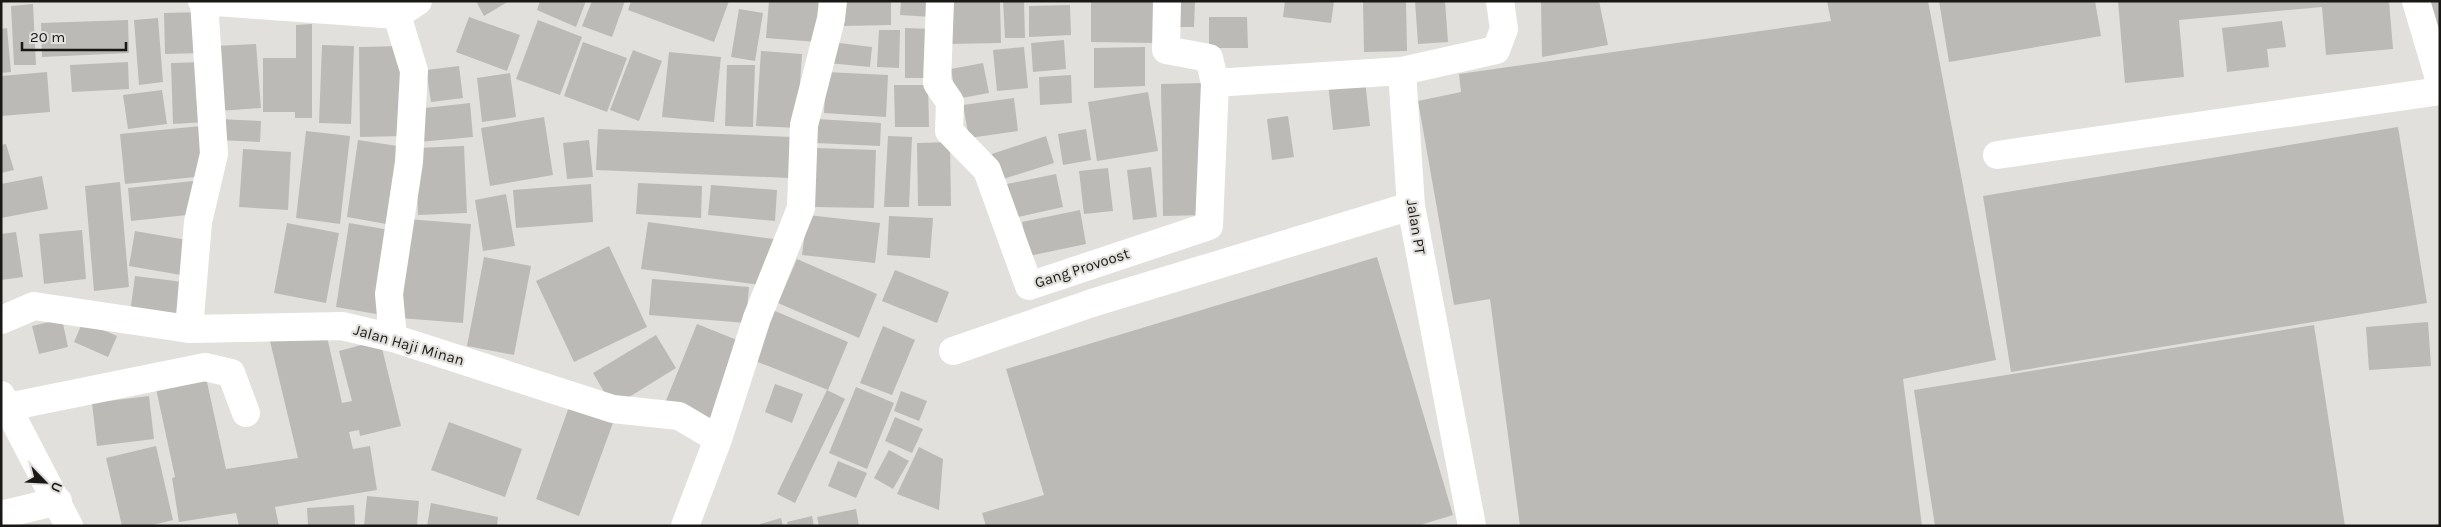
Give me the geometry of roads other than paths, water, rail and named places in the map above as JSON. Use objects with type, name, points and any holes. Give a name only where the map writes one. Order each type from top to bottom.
[{"type":"street","points":[[189,329],[198,222],[214,154],[203,1],[407,8],[414,71],[409,162],[389,294],[393,338]]},
{"type":"street","points":[[685,526],[718,439],[757,318],[801,208],[804,125],[831,19],[833,1]]},
{"type":"street","name":"Gang Provoost","points":[[940,1],[937,83],[950,102],[949,131],[987,170],[1029,286],[1209,226],[1215,83],[1209,58],[1166,50],[1167,1]]},
{"type":"street","points":[[1215,83],[1402,70],[1496,50],[1504,29],[1500,1]]},
{"type":"street","points":[[2416,1],[2438,68]]},
{"type":"street","name":"Jalan PT","points":[[1402,70],[1411,206],[1472,526]]},
{"type":"street","points":[[1997,155],[2440,91]]},
{"type":"street","points":[[953,351],[1092,303],[1411,206]]},
{"type":"street","name":"Jalan Haji Minan","points":[[1,320],[34,306],[189,329],[342,326],[393,338],[613,409],[679,416],[718,439]]},
{"type":"street","points":[[69,526],[58,501],[5,401],[205,367],[230,373],[246,413]]},
{"type":"street","points":[[1,515],[58,501]]}]
